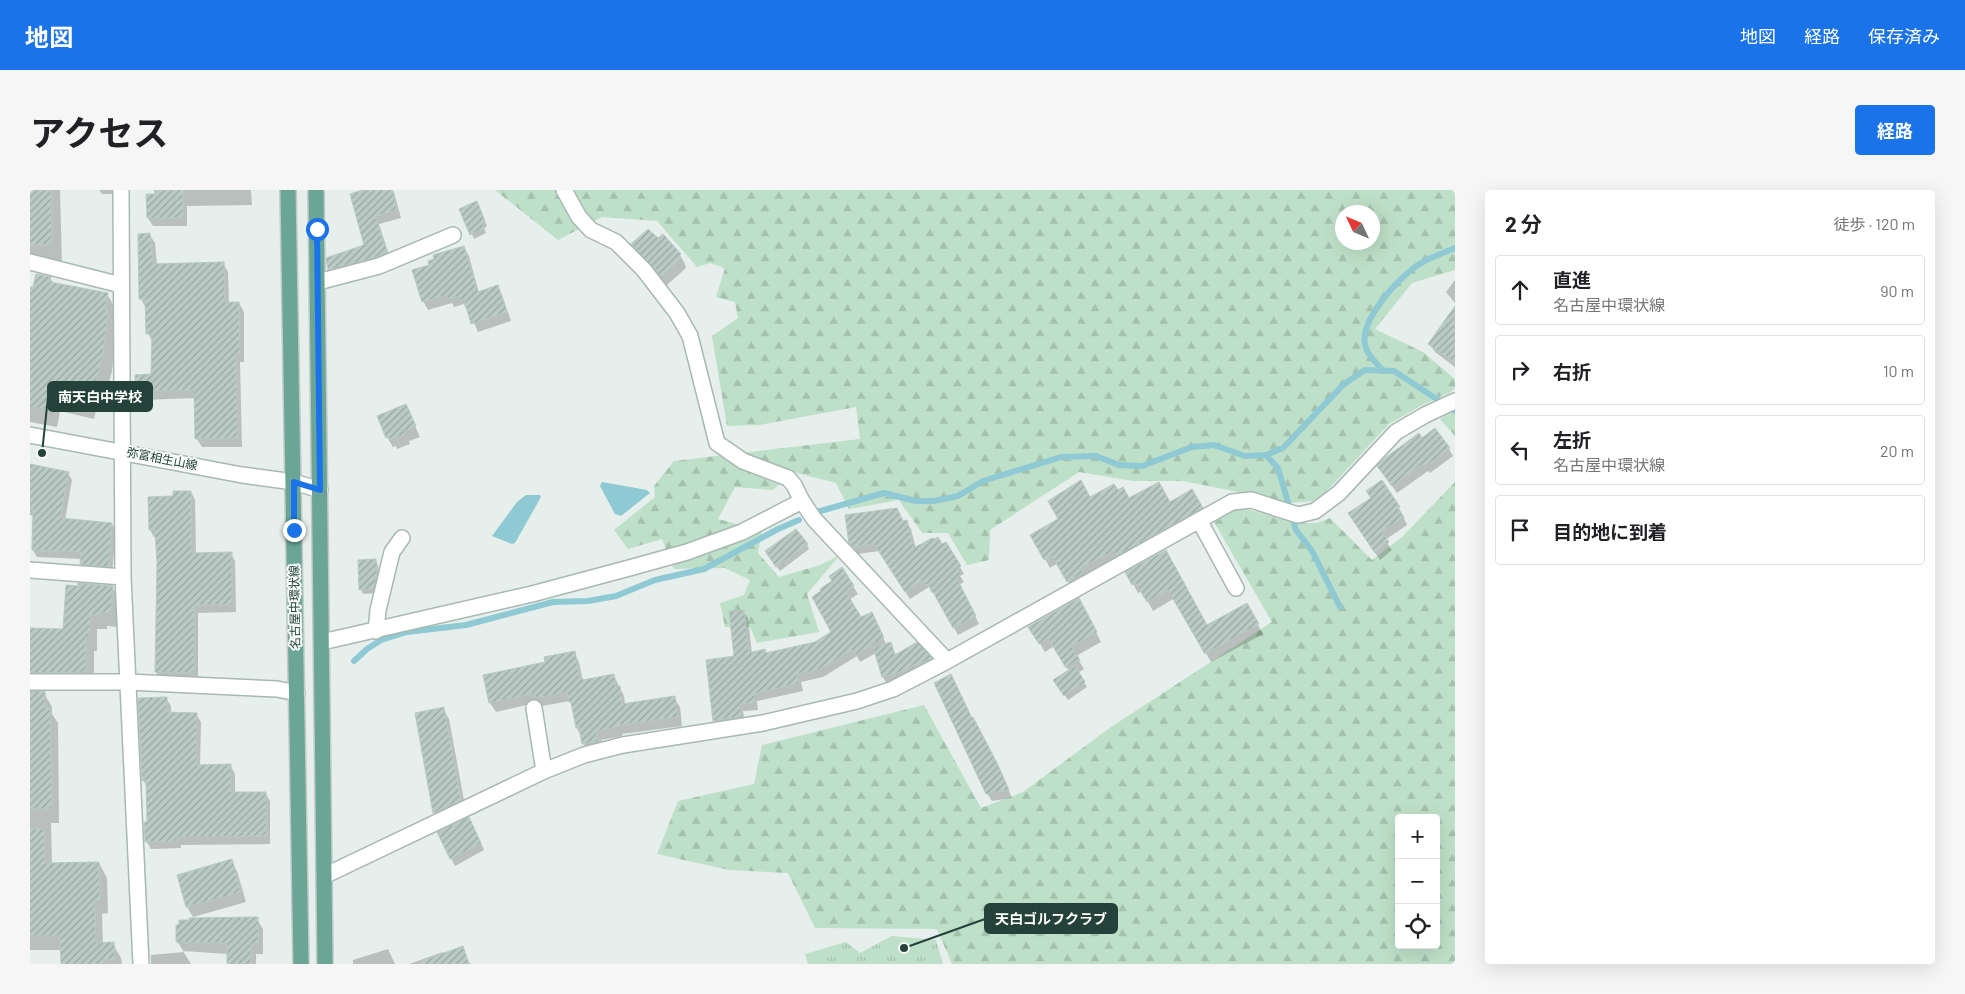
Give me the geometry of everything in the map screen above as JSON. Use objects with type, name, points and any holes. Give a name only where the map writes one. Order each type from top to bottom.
[{"type":"main road","name":"名古屋中環状線","points":[[288,190],[301,964]]},
{"type":"main road","name":"名古屋中環状線","points":[[316,190],[325,964]]},
{"type":"street","points":[[121,190],[123,577],[141,964]]},
{"type":"street","points":[[564,190],[579,217],[591,230],[616,242],[644,270],[677,313],[690,336],[717,443],[743,460],[788,478],[814,519],[947,661]]},
{"type":"street","points":[[318,282],[379,266],[453,235]]},
{"type":"street","points":[[30,262],[121,285]]},
{"type":"street","points":[[324,876],[544,771],[584,755],[623,745],[763,724],[857,701],[893,689],[947,661],[1232,502],[1251,500],[1298,515],[1315,511],[1340,493],[1396,432],[1455,401]]},
{"type":"street","name":"弥富相生山線","points":[[30,434],[242,475],[294,482],[320,490]]},
{"type":"street","points":[[322,642],[532,594],[686,552],[742,532],[802,501]]},
{"type":"street","points":[[1199,520],[1236,588]]},
{"type":"street","points":[[376,631],[378,610],[392,552],[402,538]]},
{"type":"street","points":[[30,570],[123,577]]},
{"type":"street","points":[[30,682],[128,682],[277,689],[297,693]]},
{"type":"street","points":[[534,708],[544,771]]},
{"type":"green space","points":[[495,190],[1455,190],[1455,270],[1412,283],[1375,329],[1423,352],[1455,379],[1455,388],[1451,392],[1424,404],[1389,424],[1323,495],[1313,501],[1293,503],[1183,481],[1133,481],[1079,472],[990,530],[989,560],[967,565],[948,533],[922,533],[899,500],[849,509],[836,483],[793,472],[773,490],[735,487],[718,519],[762,531],[758,553],[779,577],[820,565],[840,555],[807,594],[819,632],[757,643],[750,627],[725,627],[720,603],[744,595],[750,580],[725,568],[674,569],[662,539],[628,549],[614,530],[655,497],[654,486],[674,461],[860,439],[856,407],[759,425],[727,426],[712,336],[738,318],[735,302],[716,297],[725,268],[710,263],[697,267],[657,221],[602,217],[558,240]]},
{"type":"green space","points":[[1455,411],[1455,436],[1440,419]]},
{"type":"green space","points":[[1455,482],[1455,964],[952,964],[937,929],[815,928],[788,873],[729,870],[657,854],[678,801],[754,784],[762,745],[924,705],[981,808],[1023,792],[1111,727],[1272,622],[1214,522],[1235,510],[1249,510],[1299,523],[1317,523],[1330,518],[1372,560],[1402,537]]},
{"type":"green space","points":[[892,936],[936,940],[943,964],[808,964],[805,954],[846,942],[860,953]]},
{"type":"water","points":[[602,482],[647,490],[650,493],[621,516],[615,514],[600,486]]},
{"type":"water","points":[[526,495],[540,495],[541,497],[515,543],[512,544],[492,536],[517,502]]},
{"type":"building","points":[[30,190],[51,190],[52,245],[30,245]]},
{"type":"building","points":[[157,190],[183,190],[183,218],[147,218],[146,194],[157,194]]},
{"type":"building","points":[[363,190],[392,190],[397,210],[375,216],[387,252],[376,257],[328,270],[326,258],[364,245],[350,194]]},
{"type":"building","points":[[477,201],[485,221],[482,223],[485,228],[470,235],[459,209]]},
{"type":"building","points":[[648,229],[658,238],[663,234],[681,254],[679,256],[681,258],[661,277],[631,244]]},
{"type":"building","points":[[150,233],[153,264],[224,262],[225,302],[239,302],[240,354],[236,354],[238,438],[195,439],[194,390],[135,391],[135,375],[151,374],[152,334],[146,334],[145,299],[139,299],[138,234]]},
{"type":"building","points":[[464,246],[478,292],[498,285],[507,312],[471,324],[464,299],[460,300],[459,296],[448,299],[447,295],[422,302],[412,270],[429,265],[428,261],[434,259],[433,255]]},
{"type":"building","points":[[36,274],[51,277],[50,282],[108,293],[105,310],[108,310],[103,354],[95,386],[89,385],[84,403],[51,395],[48,410],[30,407],[30,287],[33,287]]},
{"type":"building","points":[[1455,306],[1455,363],[1428,344]]},
{"type":"building","points":[[406,404],[416,426],[404,431],[405,434],[390,440],[389,437],[386,438],[377,416]]},
{"type":"building","points":[[1435,428],[1450,448],[1425,467],[1423,464],[1392,486],[1377,466],[1419,433],[1422,438]]},
{"type":"building","points":[[30,464],[69,472],[60,518],[112,523],[109,567],[80,564],[81,552],[32,550],[33,509],[30,509]]},
{"type":"building","points":[[1081,480],[1090,497],[1114,484],[1118,490],[1123,487],[1129,498],[1159,482],[1170,502],[1192,489],[1203,508],[1116,556],[1113,551],[1080,568],[1083,573],[1067,582],[1052,556],[1044,560],[1030,535],[1058,519],[1048,501]]},
{"type":"building","points":[[1382,480],[1400,507],[1398,509],[1404,517],[1381,532],[1389,542],[1375,553],[1348,513],[1371,498],[1366,491]]},
{"type":"building","points":[[173,491],[191,491],[192,553],[232,552],[232,605],[194,605],[194,673],[155,672],[157,563],[155,530],[149,530],[148,497],[173,496]]},
{"type":"building","points":[[897,508],[903,521],[907,520],[914,548],[932,538],[938,537],[942,544],[946,542],[961,566],[957,568],[961,574],[956,577],[976,616],[953,628],[929,585],[927,586],[923,580],[905,592],[874,544],[853,547],[849,543],[845,515]]},
{"type":"building","points":[[796,529],[808,544],[776,567],[765,551]]},
{"type":"building","points":[[1166,550],[1207,625],[1247,603],[1259,624],[1205,654],[1168,590],[1147,602],[1135,582],[1132,585],[1125,572]]},
{"type":"building","points":[[376,559],[377,575],[373,589],[359,590],[358,560]]},
{"type":"building","points":[[842,567],[854,586],[846,592],[861,617],[872,612],[884,638],[855,655],[852,650],[819,670],[797,674],[799,683],[754,694],[755,703],[740,704],[742,717],[713,721],[706,660],[734,656],[729,611],[744,610],[749,653],[765,649],[766,653],[815,642],[831,632],[812,597],[832,581],[829,576]]},
{"type":"building","points":[[78,583],[113,586],[111,613],[99,612],[99,616],[90,615],[89,637],[86,637],[86,672],[30,673],[30,628],[63,629],[66,585],[78,586]]},
{"type":"building","points":[[1079,598],[1097,632],[1071,646],[1080,660],[1066,668],[1048,638],[1039,644],[1028,627]]},
{"type":"building","points":[[891,642],[895,655],[917,642],[932,658],[916,666],[915,664],[904,671],[882,677],[873,647]]},
{"type":"building","points":[[575,651],[580,677],[583,680],[614,674],[616,687],[620,686],[622,704],[675,696],[678,717],[618,725],[618,727],[596,731],[598,742],[582,744],[579,727],[576,728],[567,692],[536,698],[535,693],[489,703],[483,675],[545,662],[544,657]]},
{"type":"building","points":[[1075,666],[1085,682],[1064,696],[1053,680]]},
{"type":"building","points":[[951,674],[1009,790],[986,794],[934,683]]},
{"type":"building","points":[[30,691],[45,691],[45,708],[50,708],[52,809],[30,809]]},
{"type":"building","points":[[167,697],[167,712],[197,713],[196,765],[231,764],[231,792],[266,792],[266,836],[177,837],[177,841],[145,842],[144,822],[147,822],[146,780],[142,781],[138,698]]},
{"type":"building","points":[[444,707],[461,800],[433,813],[415,713]]},
{"type":"building","points":[[469,817],[481,843],[450,859],[437,832]]},
{"type":"building","points":[[30,829],[44,829],[45,863],[99,862],[100,900],[95,900],[96,943],[114,942],[115,959],[104,960],[104,964],[61,964],[60,936],[30,936]]},
{"type":"building","points":[[232,859],[241,892],[186,907],[177,875]]},
{"type":"building","points":[[258,917],[258,944],[251,944],[251,964],[227,964],[227,944],[176,942],[176,925],[179,925],[179,920],[190,920],[189,918]]},
{"type":"building","points":[[463,946],[469,964],[421,964],[420,962]]},
{"type":"waterway","points":[[1382,370],[1366,348],[1365,338],[1371,317],[1386,295],[1410,271],[1426,260],[1455,248]]},
{"type":"waterway","points":[[817,512],[884,493],[916,501],[934,501],[958,496],[983,481],[1061,457],[1096,456],[1119,465],[1142,466],[1192,447],[1214,445],[1245,456],[1266,455],[1283,448],[1344,384],[1365,370],[1394,371],[1455,411]]},
{"type":"waterway","points":[[1266,455],[1278,468],[1296,530],[1312,551],[1340,607]]},
{"type":"waterway","points":[[354,661],[381,640],[407,632],[466,625],[553,602],[588,601],[616,596],[655,580],[704,569],[778,529],[799,520]]},
{"type":"place","name":"南天白中学校","points":[[42,453]]},
{"type":"place","name":"天白ゴルフクラブ","points":[[904,948]]},
{"type":"route","points":[[294,530],[294,482],[320,490],[317,229]]}]
